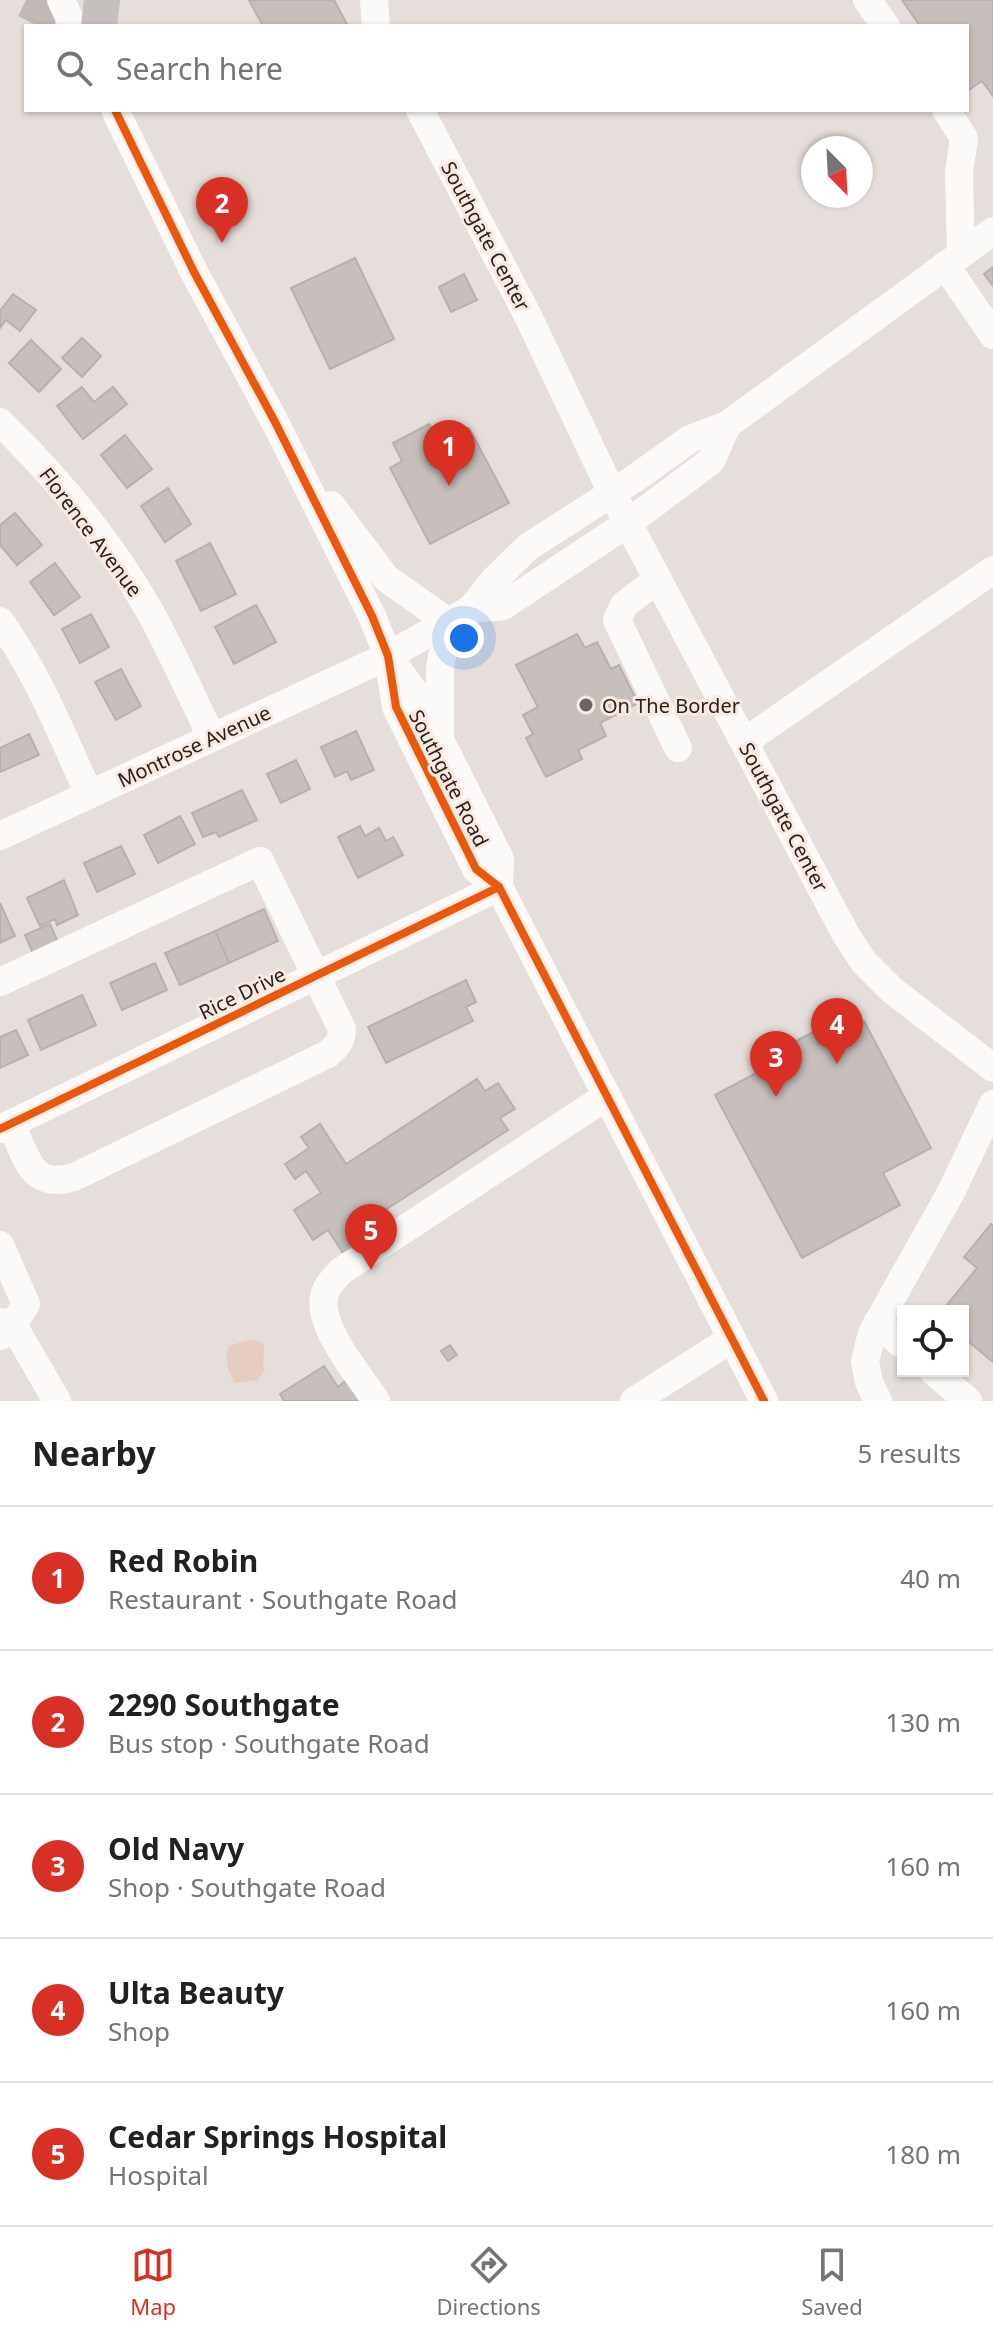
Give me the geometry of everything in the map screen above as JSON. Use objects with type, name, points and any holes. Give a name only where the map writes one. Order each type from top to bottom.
[{"type":"main road","points":[[99,24],[102,0]]},
{"type":"street","points":[[61,0],[72,24]]},
{"type":"street","points":[[374,0],[376,24]]},
{"type":"street","points":[[867,0],[885,24]]},
{"type":"street","name":"Southgate Road","points":[[116,112],[194,272],[289,450],[372,616],[388,656],[396,707],[476,869],[499,887],[764,1401]]},
{"type":"street","name":"Southgate Center","points":[[421,112],[528,316],[612,493],[863,961],[892,990],[993,1068]]},
{"type":"street","points":[[947,112],[964,138],[953,259],[993,335]]},
{"type":"street","points":[[388,656],[459,616],[528,547],[690,439],[727,425],[993,231]]},
{"type":"street","name":"Florence Avenue","points":[[0,422],[47,471],[123,569],[164,640],[212,738]]},
{"type":"street","points":[[289,450],[386,578],[459,616],[503,606],[628,523],[711,461],[727,425]]},
{"type":"street","points":[[744,742],[993,570]]},
{"type":"street","points":[[658,579],[624,605],[617,620],[678,748]]},
{"type":"street","points":[[440,741],[440,668],[459,616]]},
{"type":"street","points":[[0,621],[38,683],[89,794]]},
{"type":"street","name":"Southgate Road","points":[[388,656],[419,698],[500,859],[499,887]]},
{"type":"street","name":"Montrose Avenue","points":[[0,836],[388,656]]},
{"type":"street","points":[[0,982],[260,861],[342,1029],[338,1046],[328,1054],[74,1177],[57,1182],[36,1175],[5,1127]]},
{"type":"street","name":"Rice Drive","points":[[5,1127],[499,887]]},
{"type":"street","points":[[376,1401],[323,1315],[329,1283],[341,1271],[607,1096]]},
{"type":"street","points":[[878,1401],[869,1382],[865,1361],[872,1333],[951,1192],[993,1104]]},
{"type":"street","points":[[0,1245],[26,1304],[4,1328],[57,1401]]},
{"type":"street","points":[[877,1323],[897,1340]]},
{"type":"street","points":[[634,1401],[731,1339]]},
{"type":"street","points":[[940,1377],[968,1401]]},
{"type":"shaded area","points":[[251,1339],[263,1343],[265,1371],[257,1380],[235,1383],[228,1365],[229,1346]]},
{"type":"building","points":[[249,0],[334,0],[347,24],[262,24]]},
{"type":"building","points":[[902,0],[993,0],[993,96],[982,81],[969,90],[969,24],[919,24]]},
{"type":"building","points":[[355,258],[394,339],[330,369],[291,288]]},
{"type":"building","points":[[993,267],[993,286],[984,274]]},
{"type":"building","points":[[464,274],[477,300],[451,312],[439,287]]},
{"type":"building","points":[[13,294],[36,310],[20,331],[6,320],[0,328],[0,311]]},
{"type":"building","points":[[82,338],[101,356],[82,377],[62,358]]},
{"type":"building","points":[[31,340],[61,369],[39,392],[9,363]]},
{"type":"building","points":[[82,387],[94,402],[113,387],[127,404],[83,439],[57,406]]},
{"type":"building","points":[[429,424],[440,443],[469,428],[509,503],[430,544],[390,468],[402,461],[393,443]]},
{"type":"building","points":[[125,435],[152,469],[127,488],[101,455]]},
{"type":"building","points":[[168,488],[191,524],[165,542],[141,506]]},
{"type":"building","points":[[15,513],[42,545],[17,565],[0,545],[0,525]]},
{"type":"building","points":[[210,543],[236,594],[201,611],[176,561]]},
{"type":"building","points":[[55,563],[80,597],[54,615],[30,582]]},
{"type":"building","points":[[256,605],[276,642],[234,664],[215,627]]},
{"type":"building","points":[[91,614],[109,647],[80,663],[62,629]]},
{"type":"building","name":"On The Border","points":[[577,634],[585,648],[597,642],[611,669],[619,665],[638,703],[600,723],[606,736],[578,750],[582,759],[546,777],[526,738],[533,734],[523,715],[538,707],[516,665]]},
{"type":"building","points":[[121,669],[141,706],[116,720],[95,682]]},
{"type":"building","points":[[356,731],[374,770],[351,780],[347,771],[335,777],[321,747]]},
{"type":"building","points":[[29,734],[39,755],[0,772],[0,748]]},
{"type":"building","points":[[296,760],[310,789],[281,803],[267,774]]},
{"type":"building","points":[[242,790],[257,820],[219,837],[216,832],[203,837],[192,813]]},
{"type":"building","points":[[180,816],[195,844],[158,863],[144,835]]},
{"type":"building","points":[[360,826],[365,836],[379,828],[386,841],[393,837],[403,855],[358,878],[338,837]]},
{"type":"building","points":[[121,846],[135,874],[97,892],[84,863]]},
{"type":"building","points":[[64,880],[78,915],[57,925],[55,919],[40,926],[27,898]]},
{"type":"building","points":[[0,903],[15,936],[0,943]]},
{"type":"building","points":[[264,909],[278,941],[229,963],[215,931]]},
{"type":"building","points":[[50,924],[60,947],[35,958],[25,935]]},
{"type":"building","points":[[215,931],[229,963],[180,985],[165,953]]},
{"type":"building","points":[[155,963],[167,990],[122,1010],[110,983]]},
{"type":"building","points":[[466,980],[476,1002],[466,1007],[473,1021],[386,1063],[368,1027]]},
{"type":"building","points":[[82,995],[96,1025],[41,1050],[28,1020]]},
{"type":"building","points":[[864,1021],[931,1148],[883,1173],[900,1205],[802,1258],[715,1095],[762,1070],[758,1062],[813,1032],[819,1045]]},
{"type":"building","points":[[16,1030],[28,1055],[0,1068],[0,1037]]},
{"type":"building","points":[[477,1079],[485,1091],[498,1083],[515,1109],[500,1118],[508,1130],[347,1235],[354,1246],[343,1253],[328,1230],[313,1240],[294,1210],[321,1193],[306,1171],[295,1179],[285,1164],[309,1148],[301,1137],[320,1124],[346,1164]]},
{"type":"building","points":[[993,1225],[993,1362],[969,1342],[969,1305],[947,1305],[977,1268],[964,1257]]},
{"type":"building","points":[[450,1345],[457,1355],[448,1361],[441,1351]]},
{"type":"building","points":[[324,1366],[338,1387],[349,1378],[364,1401],[284,1401],[280,1394]]},
{"type":"tunnel","points":[[26,0],[71,22]]},
{"type":"cycle path","points":[[116,112],[194,272],[275,422],[372,616],[388,656],[396,707],[476,869],[499,887],[764,1401]]},
{"type":"cycle path","points":[[0,1129],[499,887]]},
{"type":"place","name":"2290 Southgate","points":[[222,243]]},
{"type":"place","name":"Red Robin","points":[[449,486]]},
{"type":"place","name":"On The Border","points":[[586,705]]},
{"type":"place","name":"Ulta Beauty","points":[[837,1064]]},
{"type":"place","name":"Old Navy","points":[[776,1097]]},
{"type":"place","name":"Cedar Springs Hospital","points":[[371,1270]]}]
